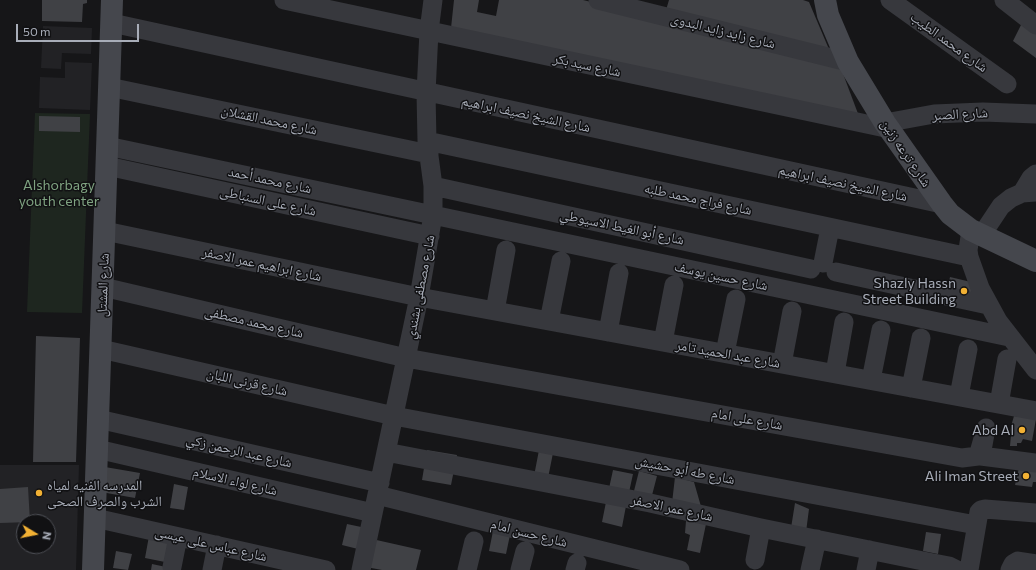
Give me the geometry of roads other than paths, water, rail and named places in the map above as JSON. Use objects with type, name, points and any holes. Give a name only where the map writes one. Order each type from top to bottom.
[{"type":"street","name":"شارع المشتل","points":[[93,570],[112,0]]},
{"type":"street","name":"شارع سيد بكر","points":[[284,0],[888,126]]},
{"type":"street","name":"شارع مصطفى بشندي","points":[[361,570],[419,297],[430,236],[433,186],[428,147],[426,92],[429,31],[433,0]]},
{"type":"street","name":"شارع زايد زايد البدوى","points":[[598,0],[848,62]]},
{"type":"street","name":"شارع ترعه زنين","points":[[825,0],[828,15],[848,62],[888,126],[950,214],[976,233],[1036,261]]},
{"type":"street","name":"شارع محمد الطيب","points":[[890,0],[1007,84]]},
{"type":"street","points":[[1004,0],[1035,21]]},
{"type":"street","name":"شارع الشيخ نصيف ابراهيم","points":[[112,23],[942,204]]},
{"type":"street","name":"شارع محمد القشلان","points":[[109,87],[428,147]]},
{"type":"street","name":"شارع الصبر","points":[[888,126],[934,114],[983,112],[1036,114]]},
{"type":"street","name":"شارع فراج محمد طلبه","points":[[428,147],[969,257]]},
{"type":"street","name":"شارع محمد أحمد","points":[[107,156],[432,215]]},
{"type":"street","name":"شارع على السنباطى","points":[[107,156],[430,236]]},
{"type":"street","points":[[1036,174],[1031,178],[1029,192],[1011,198],[1001,206],[976,233],[968,250],[977,281],[988,305],[1009,337],[1036,370]]},
{"type":"street","name":"شارع أبو الغيط الاسيوطي","points":[[433,186],[823,268],[988,305]]},
{"type":"street","name":"شارع حسين يوسف","points":[[432,215],[1009,337]]},
{"type":"street","points":[[823,268],[830,228]]},
{"type":"street","name":"شارع ابراهيم عمر الاصفر","points":[[105,231],[419,297]]},
{"type":"street","points":[[495,311],[506,250]]},
{"type":"street","points":[[550,321],[561,261]]},
{"type":"street","points":[[608,332],[619,274]]},
{"type":"street","points":[[663,342],[674,285]]},
{"type":"street","name":"شارع محمد مصطفى","points":[[103,287],[406,358]]},
{"type":"street","name":"شارع عبد الحميد تامر","points":[[419,297],[1036,411]]},
{"type":"street","points":[[725,353],[736,299]]},
{"type":"street","points":[[782,364],[792,311]]},
{"type":"street","points":[[835,374],[844,322]]},
{"type":"street","points":[[871,380],[881,330]]},
{"type":"street","points":[[911,388],[920,338]]},
{"type":"street","name":"شارع قرنى اللبان","points":[[101,349],[394,416]]},
{"type":"street","points":[[959,396],[968,349]]},
{"type":"street","name":"شارع على امام","points":[[406,358],[962,458],[978,456],[986,428]]},
{"type":"street","points":[[1007,359],[995,403],[986,428],[981,456],[1036,463]]},
{"type":"street","name":"شارع طه أبو حشيش","points":[[394,416],[976,525]]},
{"type":"street","name":"شارع عبد الرحمن زكي","points":[[98,419],[377,497]]},
{"type":"street","name":"شارع لواء الاسلام","points":[[97,450],[377,497]]},
{"type":"street","name":"شارع عمر الاصفر","points":[[386,452],[650,503],[761,528],[870,550],[927,566],[949,566],[957,570]]},
{"type":"street","name":"شارع حسن امام","points":[[377,497],[680,570]]},
{"type":"street","points":[[968,570],[976,525],[979,512],[982,509],[1036,513]]},
{"type":"street","name":"شارع عباس على عيسى","points":[[95,518],[217,545],[257,562],[326,570]]},
{"type":"street","points":[[755,560],[761,528]]},
{"type":"street","points":[[172,567],[178,536]]},
{"type":"street","points":[[810,570],[817,539]]},
{"type":"street","points":[[467,570],[474,541]]},
{"type":"street","points":[[212,570],[217,545]]},
{"type":"street","points":[[866,570],[870,550]]},
{"type":"street","points":[[520,570],[525,551]]},
{"type":"street","points":[[1010,570],[1013,564],[1018,561],[1036,564]]},
{"type":"place","name":"Shazly Hassn Street Building","points":[[964,291]]},
{"type":"place","name":"Abd Al","points":[[1022,430]]},
{"type":"place","name":"Ali Iman Street","points":[[1026,476]]},
{"type":"place","name":"المدرسه الفنيه لمياه الشرب والصرف الصحى","points":[[39,493]]},
{"type":"park label","name":"Alshorbagy youth center","points":[[59,194]]}]
